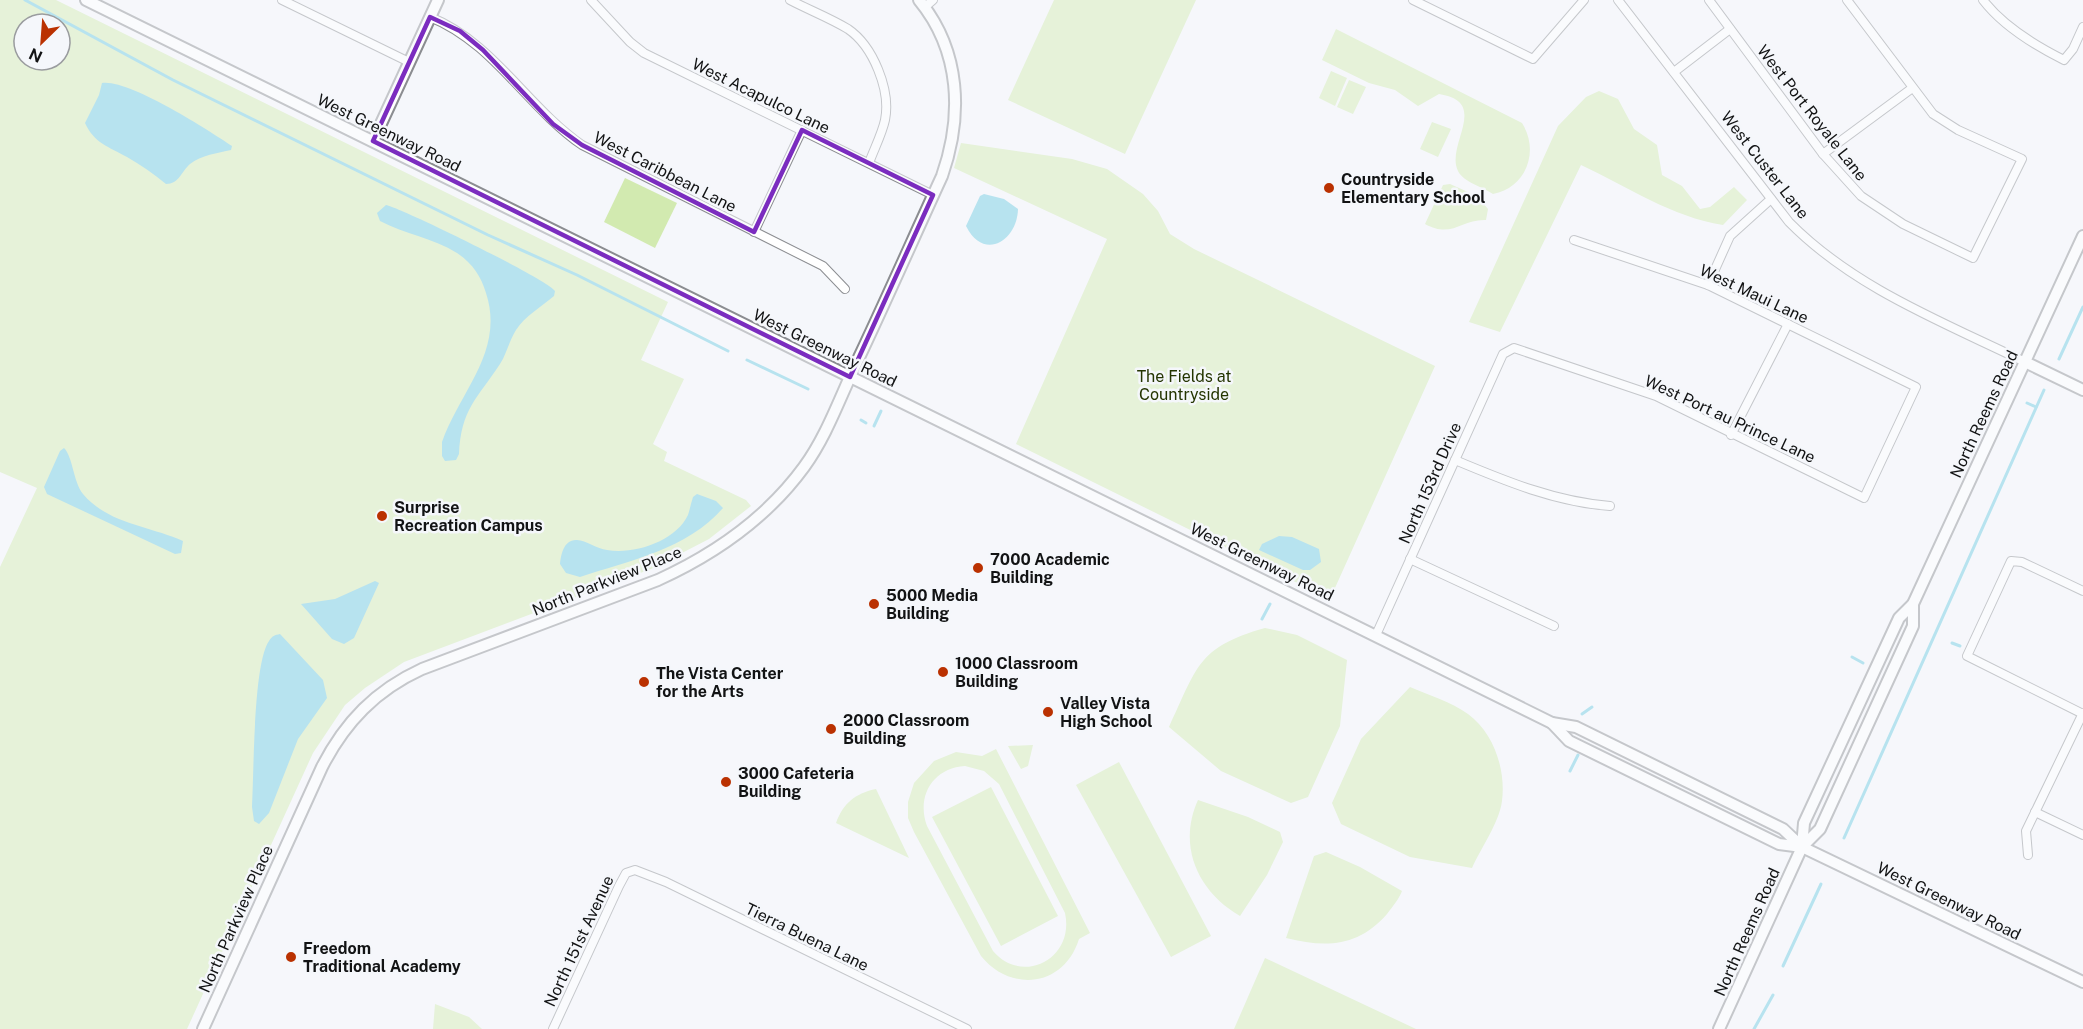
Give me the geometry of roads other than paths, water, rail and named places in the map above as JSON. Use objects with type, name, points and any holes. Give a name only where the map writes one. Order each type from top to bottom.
[{"type":"main road","name":"West Greenway Road","points":[[86,0],[1552,723],[1576,727],[1783,829],[1802,847],[2083,982]]},
{"type":"main road","points":[[373,141],[438,0]]},
{"type":"main road","name":"North Parkview Place","points":[[203,1029],[322,767],[344,729],[365,705],[406,676],[658,580],[723,546],[772,505],[804,467],[822,438],[950,153],[956,101],[949,56],[926,2]]},
{"type":"main road","name":"North Reems Road","points":[[1719,1029],[1802,847],[1804,823],[1899,618],[1913,604],[2083,236]]},
{"type":"main road","name":"West Custer Lane","points":[[2025,362],[2083,390]]},
{"type":"main road","name":"North Reems Road","points":[[1802,847],[1820,829],[1909,636],[1913,626],[1913,604]]},
{"type":"main road","name":"West Greenway Road","points":[[1552,723],[1569,741],[1779,844],[1802,847]]},
{"type":"street","points":[[282,0],[409,62]]},
{"type":"street","name":"West Acapulco Lane","points":[[591,0],[630,42],[644,53],[933,195]]},
{"type":"street","points":[[790,0],[849,30],[867,49],[878,71],[885,94],[885,119],[869,163]]},
{"type":"street","points":[[1413,0],[1533,59],[1584,0]]},
{"type":"street","name":"West Custer Lane","points":[[1618,0],[1771,200],[1805,239],[1849,273],[2025,362]]},
{"type":"street","name":"West Port Royale Lane","points":[[1709,0],[1823,154],[1875,207],[1920,233],[1973,258],[2022,159],[1945,122],[1933,114],[1911,89]]},
{"type":"street","points":[[1823,154],[1911,89],[1846,0]]},
{"type":"street","points":[[1983,0],[1999,18],[2027,39],[2064,60],[2083,27]]},
{"type":"street","name":"West Caribbean Lane","points":[[430,17],[460,31],[483,50],[553,124],[582,145],[823,266],[845,289]]},
{"type":"street","points":[[1674,72],[1730,29]]},
{"type":"street","points":[[754,232],[802,130]]},
{"type":"street","points":[[1708,285],[1731,236],[1771,200]]},
{"type":"street","name":"West Maui Lane","points":[[1574,240],[1708,285],[1916,387],[1864,498]]},
{"type":"street","points":[[1731,435],[1788,324]]},
{"type":"street","name":"West Port au Prince Lane","points":[[1514,348],[1656,396],[1731,435],[1864,498]]},
{"type":"street","name":"North 153rd Drive","points":[[1376,635],[1503,354],[1514,348]]},
{"type":"street","points":[[1455,460],[1515,485],[1592,504],[1610,506]]},
{"type":"street","points":[[1410,559],[1554,626]]},
{"type":"street","points":[[2028,855],[2026,831],[2083,713],[1967,656],[2012,561],[2022,562],[2083,591]]},
{"type":"street","points":[[2035,812],[2083,835]]},
{"type":"street","name":"North 151st Avenue","points":[[553,1029],[619,886],[626,873],[635,870]]},
{"type":"street","name":"Tierra Buena Lane","points":[[635,870],[666,882],[967,1029]]},
{"type":"water","points":[[102,83],[114,84],[149,97],[232,146],[231,150],[199,158],[187,167],[177,180],[166,184],[137,163],[103,144],[89,130],[85,123],[99,95]]},
{"type":"water","points":[[984,194],[1004,199],[1018,209],[1016,221],[1006,238],[990,245],[981,243],[973,237],[966,226],[980,196]]},
{"type":"water","points":[[386,205],[475,245],[528,273],[555,291],[554,296],[516,330],[500,364],[472,405],[463,426],[456,460],[445,461],[442,456],[442,442],[485,352],[490,334],[490,314],[486,293],[475,270],[457,253],[380,221],[377,213]]},
{"type":"water","points":[[64,448],[80,489],[93,504],[117,518],[183,541],[181,553],[175,554],[47,494],[44,487],[60,451]]},
{"type":"water","points":[[697,494],[716,501],[723,508],[693,534],[675,544],[580,577],[566,573],[560,564],[564,548],[573,540],[618,551],[641,548],[664,539],[682,524],[688,515],[693,497]]},
{"type":"water","points":[[1279,536],[1292,537],[1319,549],[1321,562],[1310,570],[1303,570],[1259,550],[1262,544]]},
{"type":"water","points":[[375,581],[379,583],[354,638],[344,644],[332,639],[301,604],[335,599]]},
{"type":"water","points":[[280,634],[323,680],[327,698],[298,739],[269,813],[259,824],[254,821],[252,807],[257,695],[264,653],[270,639]]},
{"type":"waterway","points":[[25,0],[173,80],[488,235],[577,275],[728,351]]},
{"type":"waterway","points":[[2059,359],[2083,307]]},
{"type":"waterway","points":[[747,360],[808,389]]},
{"type":"waterway","points":[[1844,838],[2044,390]]},
{"type":"waterway","points":[[2027,403],[2036,407]]},
{"type":"waterway","points":[[874,426],[881,411]]},
{"type":"waterway","points":[[861,420],[866,423]]},
{"type":"waterway","points":[[1262,619],[1270,604]]},
{"type":"waterway","points":[[1952,643],[1960,646]]},
{"type":"waterway","points":[[1852,657],[1863,663]]},
{"type":"waterway","points":[[1582,714],[1592,707]]},
{"type":"waterway","points":[[1570,771],[1578,755]]},
{"type":"waterway","points":[[1783,966],[1821,884]]},
{"type":"waterway","points":[[1754,1029],[1773,995]]},
{"type":"place","name":"Countryside Elementary School","points":[[1329,188]]},
{"type":"place","name":"Surprise Recreation Campus","points":[[382,516]]},
{"type":"place","name":"7000 Academic Building","points":[[978,568]]},
{"type":"place","name":"5000 Media Building","points":[[874,604]]},
{"type":"place","name":"1000 Classroom Building","points":[[943,672]]},
{"type":"place","name":"The Vista Center for the Arts","points":[[644,682]]},
{"type":"place","name":"Valley Vista High School","points":[[1048,712]]},
{"type":"place","name":"2000 Classroom Building","points":[[831,729]]},
{"type":"place","name":"3000 Cafeteria Building","points":[[726,782]]},
{"type":"place","name":"Freedom Traditional Academy","points":[[291,957]]},
{"type":"park label","name":"The Fields at Countryside","points":[[1184,385]]}]
